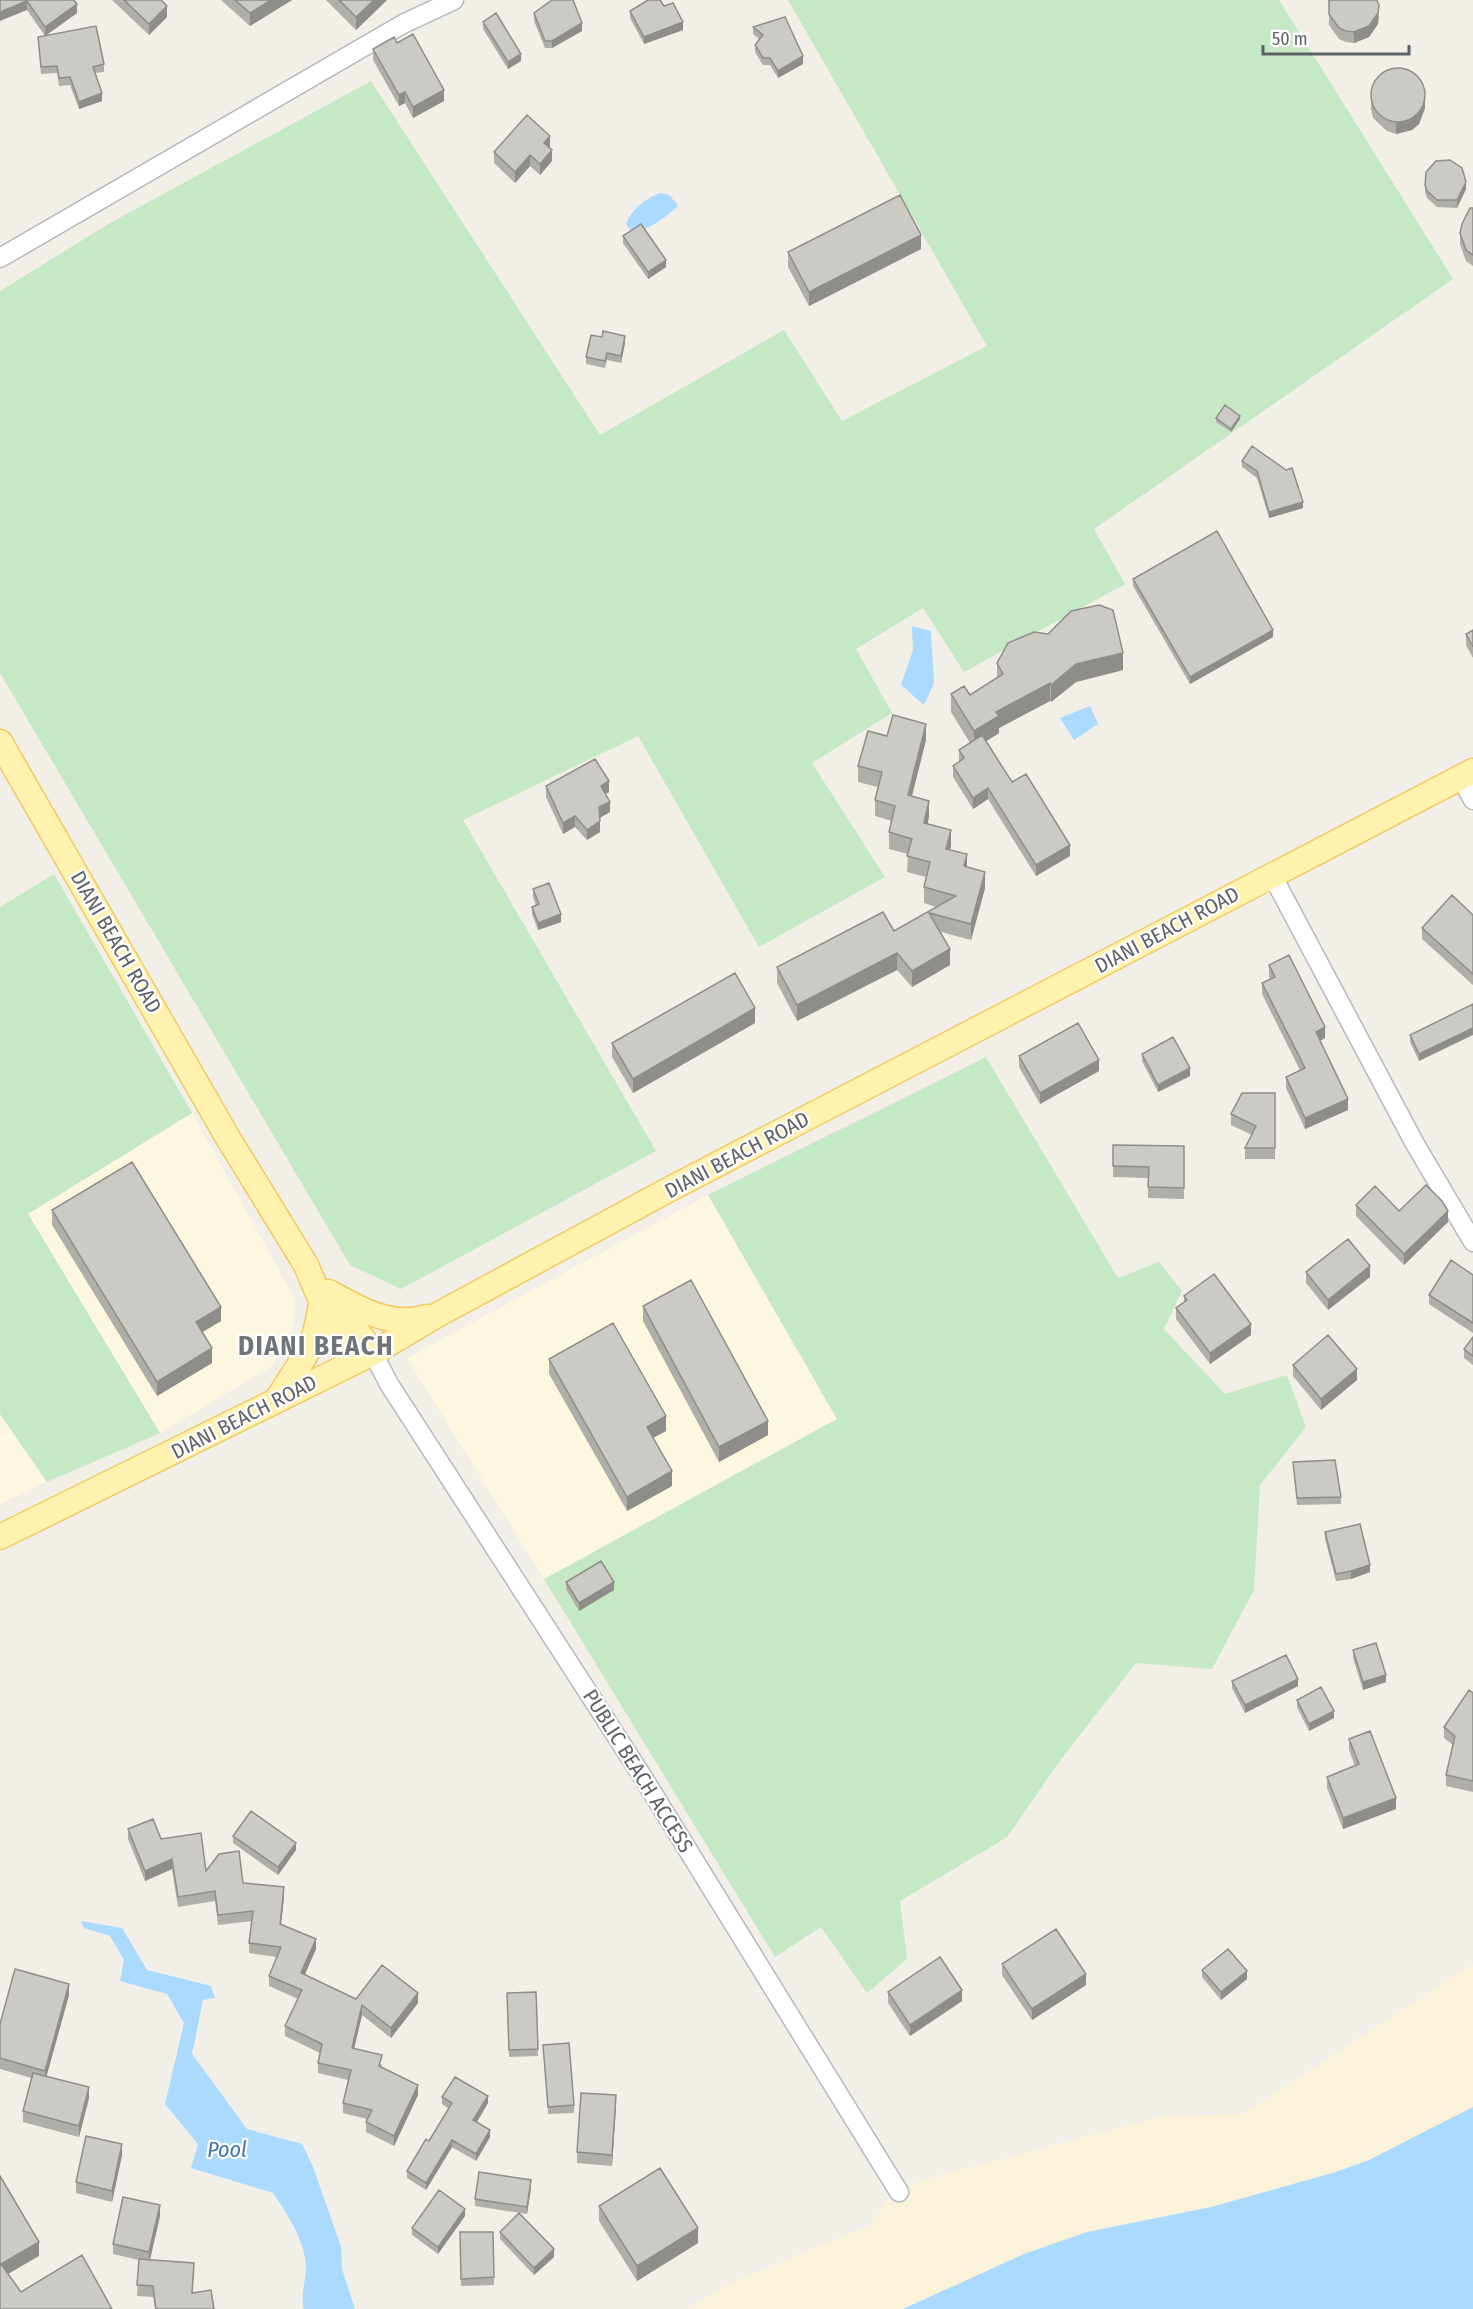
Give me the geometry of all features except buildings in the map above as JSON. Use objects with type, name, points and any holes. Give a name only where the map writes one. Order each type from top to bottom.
[{"type":"main road","name":"DIANI BEACH ROAD","points":[[0,742],[228,1138],[325,1296]]},
{"type":"main road","name":"DIANI BEACH ROAD","points":[[0,1537],[362,1358],[670,1189],[1467,774]]},
{"type":"main road","points":[[325,1296],[378,1317],[414,1321],[439,1314]]},
{"type":"main road","points":[[325,1296],[330,1322],[362,1358]]},
{"type":"main road","points":[[278,1398],[305,1356],[315,1334],[325,1296]]},
{"type":"street","points":[[0,258],[403,24],[454,0]]},
{"type":"street","points":[[1467,774],[1473,800]]},
{"type":"street","points":[[1272,875],[1415,1144],[1473,1242]]},
{"type":"street","name":"PUBLIC BEACH ACCESS","points":[[362,1358],[389,1384],[644,1779],[899,2192]]},
{"type":"shaded area","points":[[192,1113],[295,1299],[292,1331],[272,1366],[160,1433],[28,1214]]},
{"type":"shaded area","points":[[708,1195],[837,1419],[544,1579],[407,1358]]},
{"type":"shaded area","points":[[0,1414],[47,1482],[0,1504]]},
{"type":"green space","points":[[788,0],[1279,0],[1453,279],[1094,529],[1125,584],[964,672],[923,608],[856,649],[892,713],[812,763],[885,877],[759,947],[638,736],[463,820],[656,1151],[401,1289],[350,1265],[0,673],[0,291],[110,223],[371,81],[600,435],[784,330],[842,421],[987,346]]},
{"type":"green space","points":[[54,874],[192,1113],[28,1214],[160,1433],[47,1482],[0,1414],[0,907]]},
{"type":"green space","points":[[986,1057],[1118,1278],[1159,1262],[1182,1291],[1164,1329],[1225,1394],[1287,1375],[1306,1427],[1260,1485],[1254,1590],[1212,1669],[1136,1663],[1059,1762],[1007,1837],[900,1901],[907,1959],[867,1993],[821,1927],[775,1957],[544,1579],[837,1419],[708,1195]]},
{"type":"sand","points":[[1473,1964],[1473,2107],[1369,2160],[1336,2172],[1211,2207],[1087,2232],[1024,2254],[903,2309],[688,2309],[730,2283],[870,2225],[887,2201],[920,2181],[1163,2116],[1243,2114]]},
{"type":"water","points":[[661,193],[669,195],[677,207],[650,226],[631,231],[626,224],[632,214],[645,201]]},
{"type":"water","points":[[912,626],[931,631],[934,683],[924,705],[901,685],[913,650]]},
{"type":"water","points":[[1090,706],[1098,724],[1074,740],[1060,718]]},
{"type":"water","name":"Pool","points":[[81,1921],[122,1928],[147,1970],[211,1986],[215,1998],[203,2000],[192,2054],[247,2129],[302,2144],[313,2167],[341,2247],[342,2269],[355,2309],[304,2309],[305,2257],[294,2228],[273,2193],[191,2168],[198,2144],[165,2104],[184,2023],[167,1994],[120,1981],[124,1960],[110,1936],[84,1928]]},
{"type":"water","points":[[1473,2107],[1473,2309],[903,2309],[1024,2254],[1087,2232],[1211,2207],[1336,2172],[1369,2160]]},
{"type":"district","name":"DIANI BEACH","points":[[316,1346]]}]
